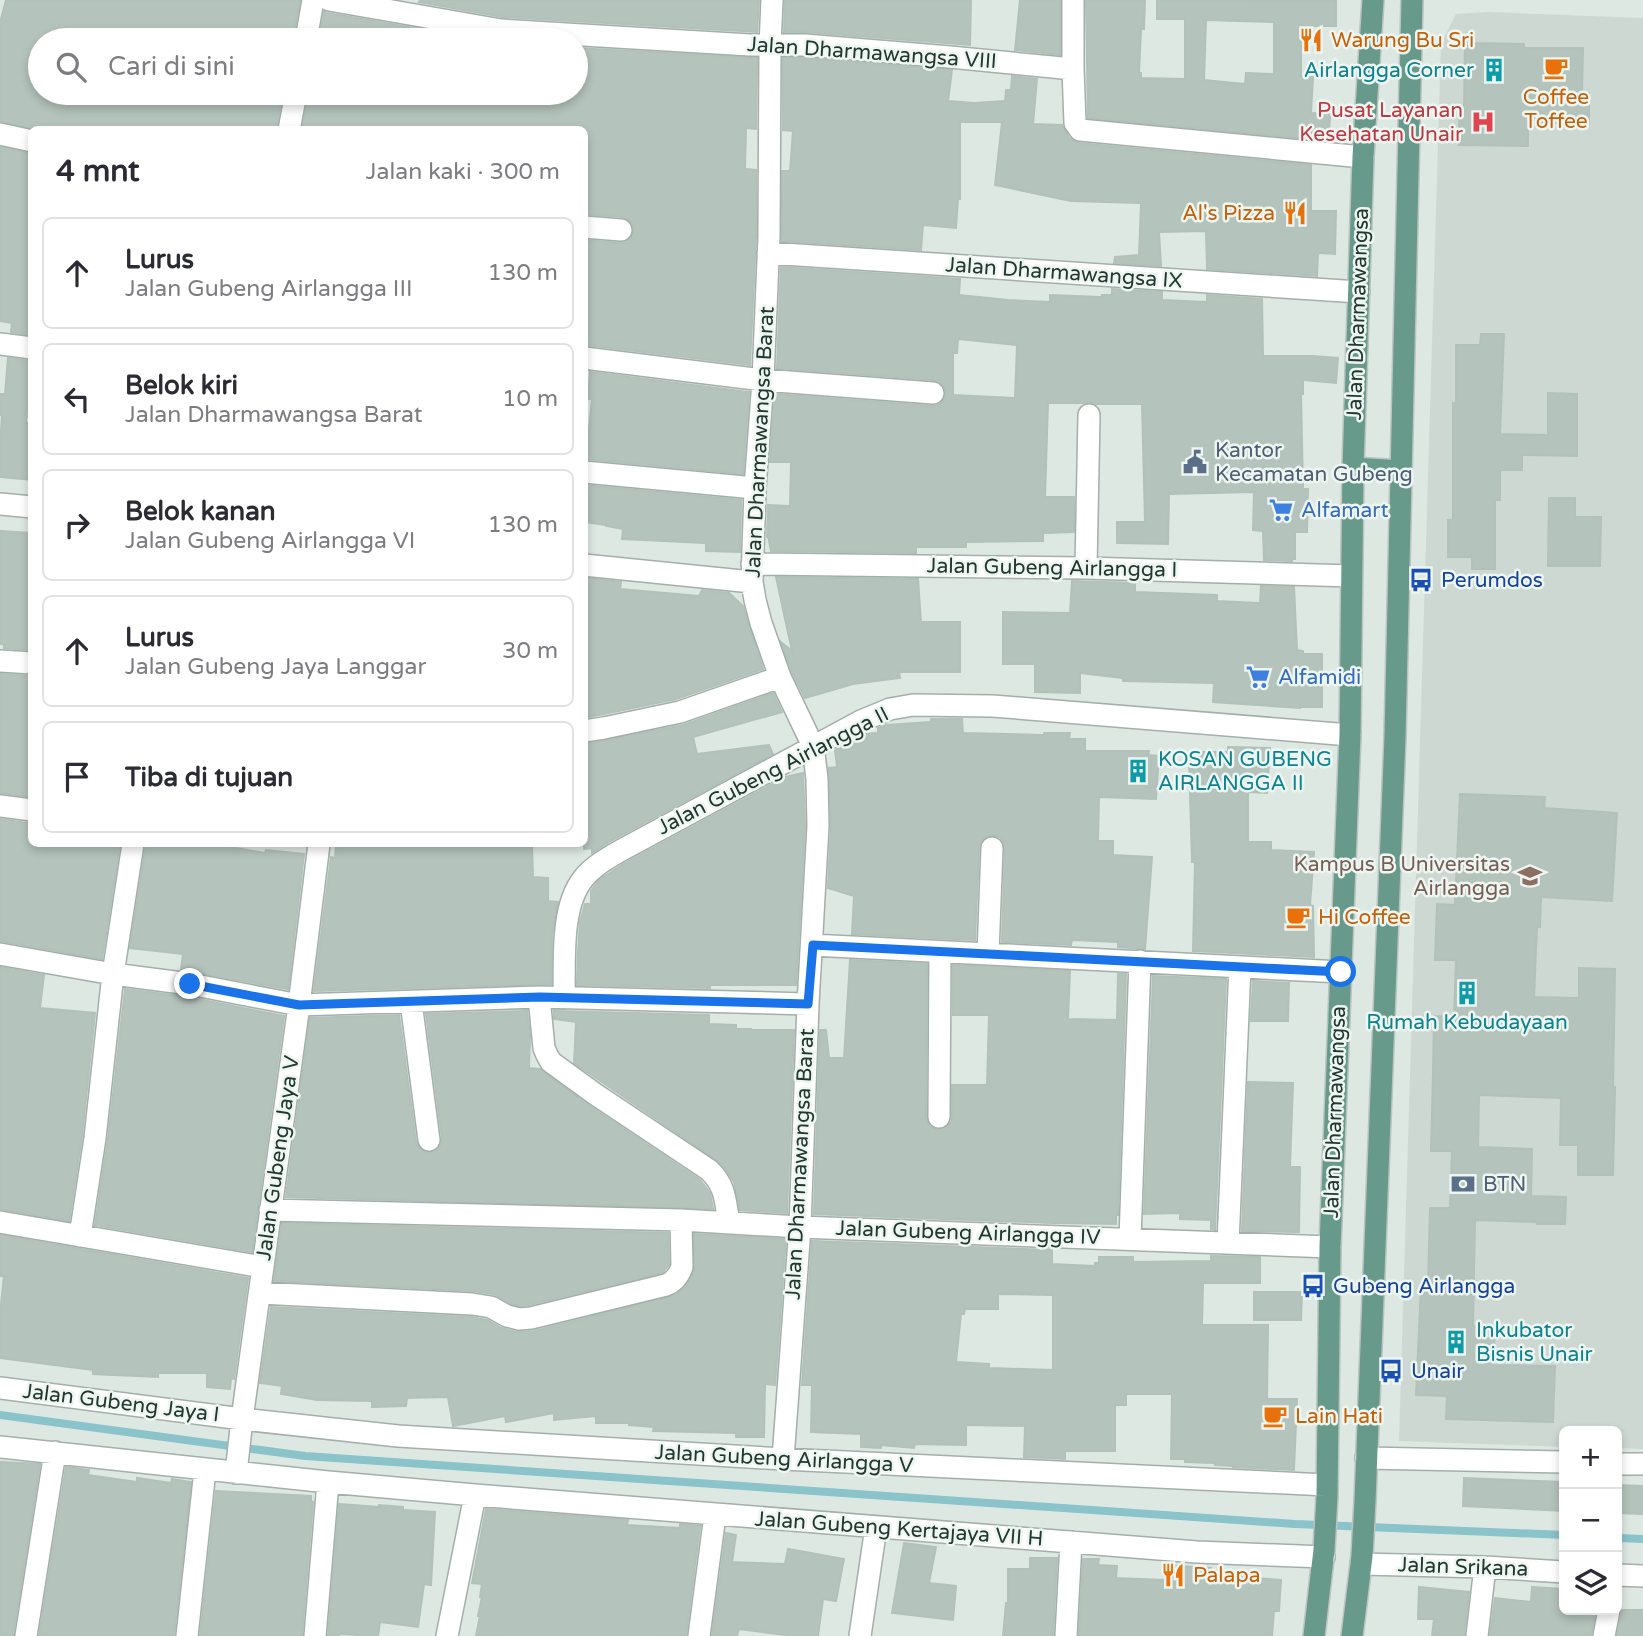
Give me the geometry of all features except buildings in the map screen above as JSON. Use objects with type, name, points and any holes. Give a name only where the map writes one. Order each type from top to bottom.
[{"type":"main road","name":"Jalan Dharmawangsa","points":[[1314,1636],[1328,1491],[1330,1247],[1350,735],[1353,468],[1363,158],[1373,0]]},
{"type":"main road","points":[[1352,1636],[1362,1560],[1365,1501],[1395,737],[1412,0]]},
{"type":"main road","points":[[1353,468],[1401,471]]},
{"type":"street","points":[[308,28],[313,0]]},
{"type":"street","name":"Jalan Dharmawangsa VIII","points":[[329,0],[489,28]]},
{"type":"street","name":"Jalan Dharmawangsa Barat","points":[[772,0],[768,253],[752,573],[761,623],[780,677],[813,746],[818,826],[800,1227],[783,1459]]},
{"type":"street","points":[[1073,0],[1075,123],[1080,130],[1363,158]]},
{"type":"street","name":"Jalan Dharmawangsa VIII","points":[[588,35],[770,46],[805,45],[1073,69]]},
{"type":"street","points":[[290,126],[294,105]]},
{"type":"street","points":[[0,134],[28,140]]},
{"type":"street","points":[[588,227],[621,230]]},
{"type":"street","name":"Jalan Dharmawangsa IX","points":[[768,253],[1359,292]]},
{"type":"street","points":[[0,344],[28,348]]},
{"type":"street","points":[[588,358],[762,380],[933,393]]},
{"type":"street","points":[[1086,568],[1089,415]]},
{"type":"street","points":[[588,472],[755,488]]},
{"type":"street","points":[[0,504],[28,507]]},
{"type":"street","name":"Jalan Gubeng Airlangga I","points":[[588,565],[752,573],[1086,568],[1351,576]]},
{"type":"street","points":[[0,661],[28,663]]},
{"type":"street","points":[[588,730],[680,712],[780,677]]},
{"type":"street","name":"Jalan Gubeng Airlangga II","points":[[564,998],[569,905],[584,877],[597,865],[813,746],[890,709],[913,705],[993,706],[1350,735]]},
{"type":"street","points":[[0,806],[28,810]]},
{"type":"street","points":[[80,1236],[95,1138],[113,974],[133,847]]},
{"type":"street","name":"Jalan Gubeng Jaya V","points":[[237,1467],[318,847]]},
{"type":"street","points":[[988,954],[992,848]]},
{"type":"street","points":[[813,945],[1341,972]]},
{"type":"street","points":[[939,1116],[940,951]]},
{"type":"street","points":[[0,954],[113,974],[190,984],[299,1005],[540,997],[808,1004]]},
{"type":"street","points":[[1130,1239],[1140,961]]},
{"type":"street","points":[[1228,1243],[1240,967]]},
{"type":"street","points":[[540,997],[544,1048],[551,1062],[717,1177],[724,1191],[729,1223]]},
{"type":"street","points":[[411,1002],[429,1140]]},
{"type":"street","name":"Jalan Gubeng Airlangga IV","points":[[270,1210],[681,1220],[1330,1247]]},
{"type":"street","points":[[260,1293],[472,1304],[491,1307],[507,1317],[531,1318],[666,1285],[673,1281],[682,1267],[681,1220]]},
{"type":"street","points":[[0,1222],[263,1266]]},
{"type":"street","name":"Jalan Gubeng Jaya I","points":[[0,1388],[241,1426]]},
{"type":"street","name":"Jalan Gubeng Airlangga V","points":[[241,1426],[1328,1491]]},
{"type":"street","name":"Jalan Gubeng Kertajaya VII H","points":[[0,1447],[205,1469],[237,1467],[328,1482],[715,1515],[1197,1552],[1324,1553]]},
{"type":"street","points":[[26,1636],[55,1452]]},
{"type":"street","points":[[1366,1458],[1559,1462]]},
{"type":"street","points":[[1622,1464],[1643,1464]]},
{"type":"street","points":[[187,1636],[205,1469]]},
{"type":"street","points":[[315,1636],[328,1482]]},
{"type":"street","points":[[447,1636],[475,1495]]},
{"type":"street","points":[[699,1636],[715,1515]]},
{"type":"street","points":[[860,1636],[876,1527]]},
{"type":"street","points":[[1066,1636],[1071,1542]]},
{"type":"street","name":"Jalan Srikana","points":[[1362,1560],[1559,1572]]},
{"type":"street","points":[[1477,1636],[1485,1567]]},
{"type":"street","points":[[1622,1575],[1643,1576]]},
{"type":"street","points":[[1604,1636],[1608,1615]]},
{"type":"shaded area","name":"Kampus B Universitas Airlangga","points":[[1487,12],[1643,18],[1643,1449],[1622,1448],[1622,1426],[1559,1426],[1559,1447],[1399,1441],[1441,44],[1456,14]]},
{"type":"waterway","points":[[0,1415],[305,1456],[1295,1524],[1559,1535]]},
{"type":"waterway","points":[[1622,1538],[1643,1539]]},
{"type":"place","name":"Warung Bu Sri","points":[[1311,40]]},
{"type":"place","name":"Coffee Toffee","points":[[1556,68]]},
{"type":"place","name":"Airlangga Corner","points":[[1494,70]]},
{"type":"place","name":"Pusat Layanan Kesehatan Unair","points":[[1483,122]]},
{"type":"place","name":"Al's Pizza","points":[[1295,213]]},
{"type":"place","name":"Kantor Kecamatan Gubeng","points":[[1195,462]]},
{"type":"place","name":"Alfamart","points":[[1281,510]]},
{"type":"place","name":"Perumdos","points":[[1421,580]]},
{"type":"place","name":"Alfamidi","points":[[1258,677]]},
{"type":"place","name":"KOSAN GUBENG AIRLANGGA II","points":[[1138,771]]},
{"type":"place","name":"Kampus B Universitas Airlangga","points":[[1530,876]]},
{"type":"place","name":"Hi Coffee","points":[[1298,917]]},
{"type":"place","name":"Rumah Kebudayaan","points":[[1467,993]]},
{"type":"place","name":"BTN","points":[[1463,1184]]},
{"type":"place","name":"Gubeng Airlangga","points":[[1313,1286]]},
{"type":"place","name":"Inkubator Bisnis Unair","points":[[1456,1342]]},
{"type":"place","name":"Unair","points":[[1391,1371]]},
{"type":"place","name":"Lain Hati","points":[[1275,1416]]},
{"type":"place","name":"Palapa","points":[[1173,1575]]},
{"type":"route","points":[[190,984],[299,1005],[540,997],[808,1004],[813,945],[1341,972]]}]
